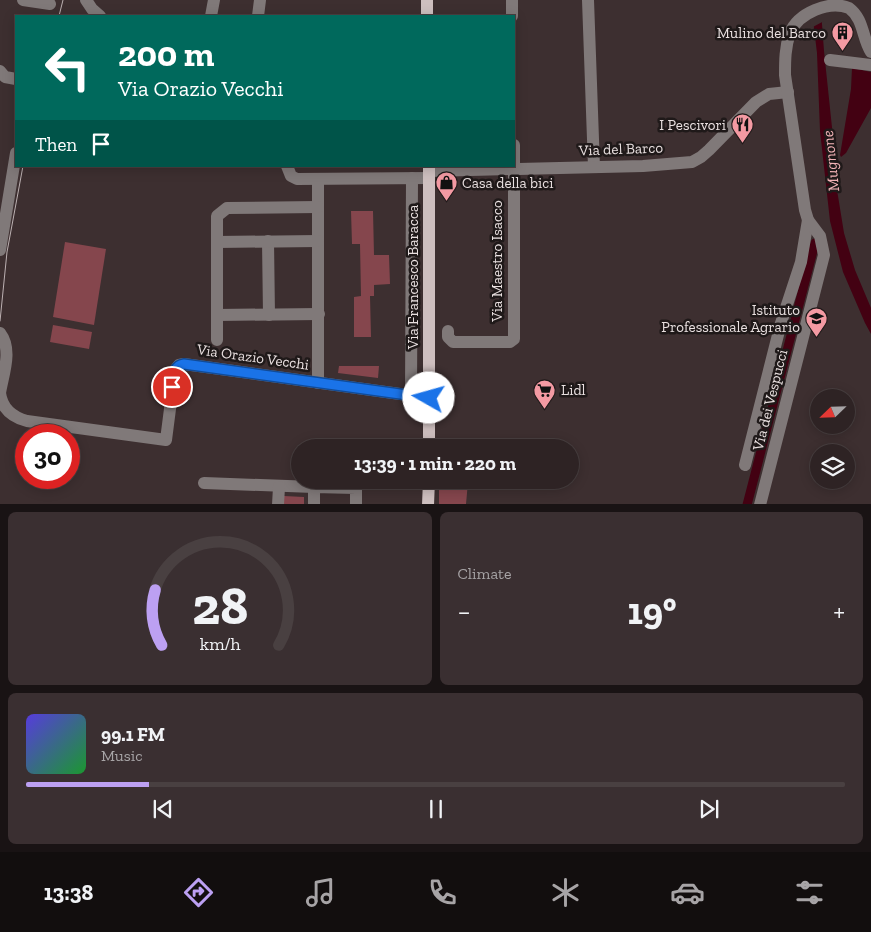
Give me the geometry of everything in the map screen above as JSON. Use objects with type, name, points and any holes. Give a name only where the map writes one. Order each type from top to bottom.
[{"type":"main road","points":[[427,0],[428,15]]},
{"type":"main road","name":"Via Francesco Baracca","points":[[429,172],[429,439]]},
{"type":"main road","points":[[428,504],[429,489]]},
{"type":"street","points":[[22,0],[50,7]]},
{"type":"street","points":[[86,0],[99,15]]},
{"type":"street","points":[[211,15],[214,0]]},
{"type":"street","points":[[258,15],[260,0]]},
{"type":"street","points":[[512,0],[512,15]]},
{"type":"street","points":[[588,0],[594,167]]},
{"type":"street","name":"Via dei Vespucci","points":[[760,504],[824,255],[814,228],[804,210],[785,75],[786,48],[792,29],[801,18],[809,11],[826,2],[836,2],[849,8],[856,15],[871,52]]},
{"type":"street","points":[[830,60],[871,65]]},
{"type":"street","points":[[0,71],[5,77],[15,79]]},
{"type":"street","name":"Via del Barco","points":[[287,167],[288,172],[295,178],[318,180],[412,178],[429,172],[643,166],[692,162],[701,158],[756,102],[770,94],[788,92]]},
{"type":"street","points":[[0,250],[15,159]]},
{"type":"street","name":"Via Maestro Isacco","points":[[448,331],[448,337],[452,342],[510,342],[514,339],[514,169]]},
{"type":"street","name":"Via Francesco Baracca","points":[[411,396],[412,178]]},
{"type":"street","points":[[318,180],[318,383]]},
{"type":"street","points":[[217,340],[217,216],[228,208],[318,207]]},
{"type":"street","name":"Via dei Vespucci","points":[[745,465],[781,323],[814,228]]},
{"type":"street","points":[[268,241],[269,315]]},
{"type":"street","points":[[217,242],[318,241]]},
{"type":"street","points":[[217,315],[319,314]]},
{"type":"street","points":[[0,333],[5,340],[7,350],[0,395]]},
{"type":"street","name":"Via Orazio Vecchi","points":[[0,395],[8,412],[22,419],[166,440],[175,370],[180,364],[429,398]]},
{"type":"street","points":[[204,483],[291,487]]},
{"type":"street","points":[[278,504],[279,487]]},
{"type":"street","points":[[314,489],[314,504]]},
{"type":"street","points":[[356,489],[356,504]]},
{"type":"shaded area","points":[[351,211],[373,211],[374,255],[389,255],[390,284],[374,285],[374,296],[370,296],[371,337],[354,337],[354,297],[361,296],[360,244],[352,244]]},
{"type":"shaded area","points":[[65,242],[106,249],[94,325],[53,317]]},
{"type":"shaded area","points":[[53,325],[92,332],[89,349],[50,342]]},
{"type":"shaded area","points":[[339,366],[379,366],[378,378],[338,373]]},
{"type":"shaded area","points":[[439,489],[467,489],[466,504],[439,504]]},
{"type":"shaded area","points":[[284,496],[304,497],[304,504],[284,504]]},
{"type":"water","name":"Mugnone","points":[[821,11],[833,137],[834,173],[844,233],[855,270],[871,308],[871,334],[843,272],[830,221],[820,131],[817,53],[812,12]]},
{"type":"water","points":[[852,68],[871,72],[871,108],[846,153],[841,157],[851,89]]},
{"type":"pier","points":[[824,0],[824,21],[811,28],[808,1]]},
{"type":"waterway","points":[[747,504],[815,243]]},
{"type":"tram line","points":[[59,15],[63,0]]},
{"type":"tram line","points":[[0,321],[7,252],[23,167]]},
{"type":"place","name":"Mulino del Barco","points":[[842,52]]},
{"type":"place","name":"I Pescivori","points":[[742,144]]},
{"type":"place","name":"Casa della bici","points":[[446,202]]},
{"type":"place","name":"Istituto Professionale Agrario","points":[[816,338]]},
{"type":"place","name":"Lidl","points":[[545,409]]},
{"type":"route","points":[[172,387],[175,369],[178,365],[184,364],[429,398]]}]
